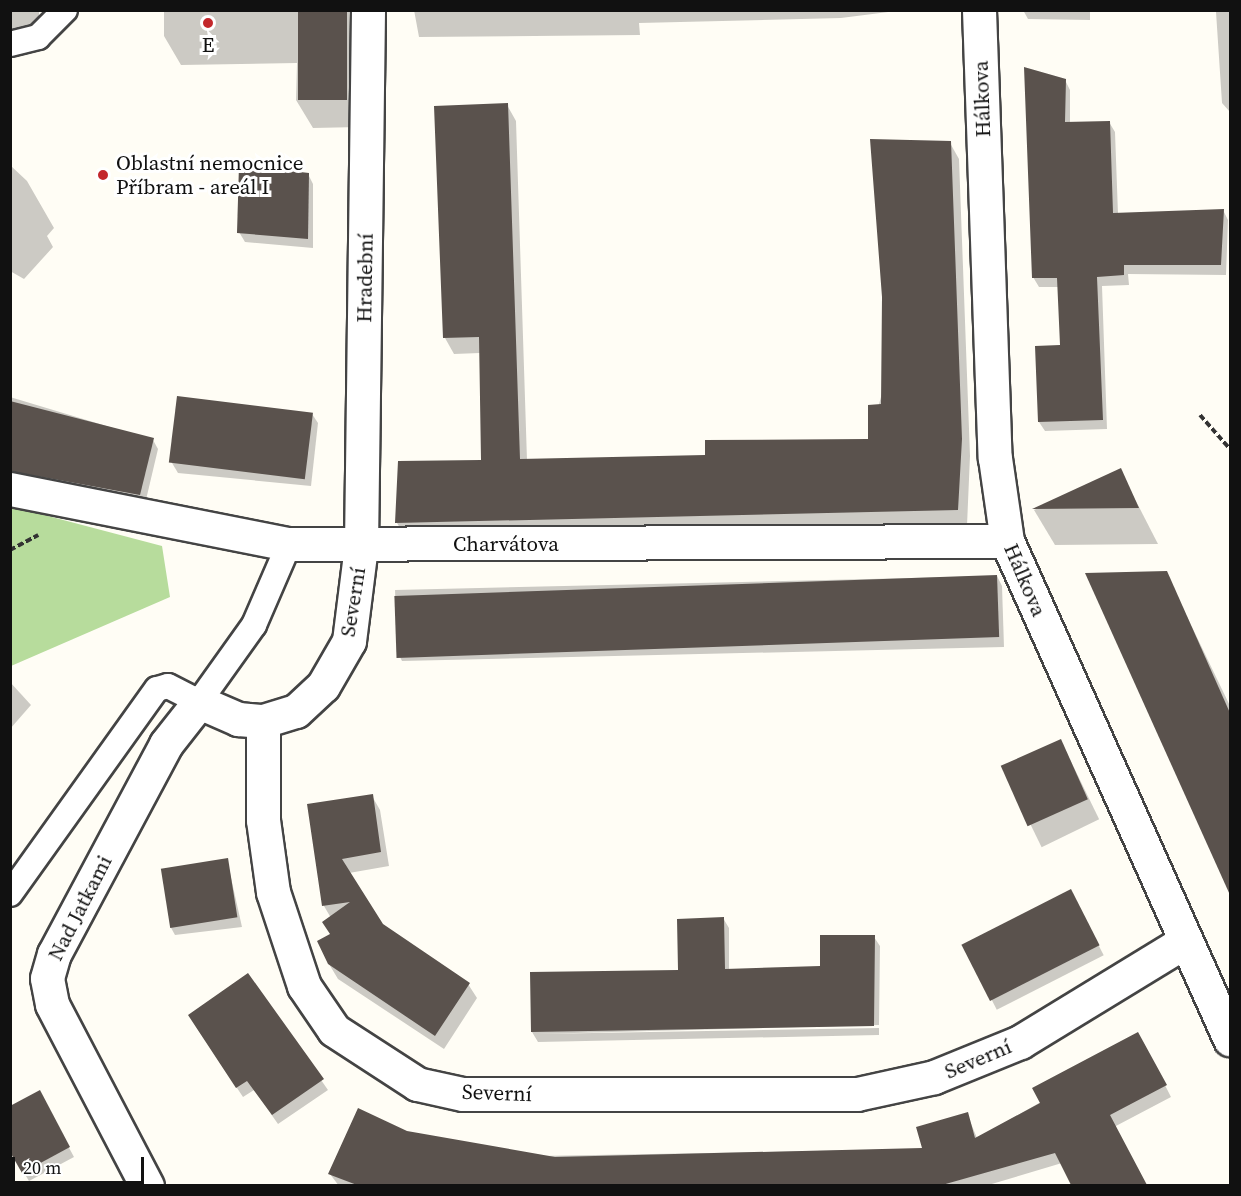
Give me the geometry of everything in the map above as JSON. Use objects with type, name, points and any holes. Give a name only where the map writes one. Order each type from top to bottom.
[{"type":"street","name":"Hradební","points":[[361,546],[368,10]]},
{"type":"street","name":"Hálkova","points":[[979,10],[995,458],[1007,541],[1184,942],[1230,1039]]},
{"type":"street","name":"Charvátova","points":[[10,489],[290,544],[361,546],[1007,541]]},
{"type":"street","name":"Severní","points":[[361,546],[344,650],[323,686],[296,711],[263,721],[263,820],[273,892],[304,987],[333,1029],[417,1084],[463,1094],[857,1094],[934,1077],[1020,1041],[1184,942]]},
{"type":"street","points":[[199,702],[238,719],[263,721]]},
{"type":"street","name":"Nad Jatkami","points":[[147,1185],[52,1004],[47,978],[54,954],[166,744],[199,702]]},
{"type":"lane","points":[[10,44],[38,37],[65,10]]},
{"type":"lane","points":[[10,894],[157,689],[168,686],[199,702],[254,624],[290,544]]},
{"type":"path","points":[[1200,415],[1230,449]]},
{"type":"green space","points":[[10,506],[162,546],[170,597],[11,666]]},
{"type":"building","points":[[298,10],[347,10],[347,100],[298,100]]},
{"type":"building","points":[[1024,67],[1066,79],[1065,122],[1110,121],[1113,213],[1224,209],[1221,265],[1124,265],[1124,275],[1097,277],[1103,420],[1038,422],[1035,346],[1060,345],[1057,278],[1032,278]]},
{"type":"building","points":[[508,103],[520,459],[705,455],[705,440],[868,439],[868,405],[881,404],[882,297],[870,139],[951,141],[962,439],[958,510],[395,523],[398,461],[481,460],[479,337],[443,338],[434,106]]},
{"type":"building","points":[[239,165],[309,173],[308,239],[237,233]]},
{"type":"building","points":[[177,396],[313,413],[305,479],[169,463]]},
{"type":"building","points":[[10,401],[154,438],[140,495],[10,471]]},
{"type":"building","points":[[1121,468],[1139,508],[1032,509]]},
{"type":"building","points":[[1167,571],[1230,713],[1230,895],[1085,573]]},
{"type":"building","points":[[997,575],[999,637],[397,658],[394,596]]},
{"type":"building","points":[[1061,739],[1088,799],[1028,826],[1001,766]]},
{"type":"building","points":[[373,794],[381,852],[342,859],[383,924],[470,983],[435,1036],[328,964],[317,941],[330,934],[322,922],[350,902],[322,906],[307,804]]},
{"type":"building","points":[[228,858],[237,917],[170,928],[161,869]]},
{"type":"building","points":[[1071,889],[1100,945],[990,1001],[961,945]]},
{"type":"building","points":[[724,917],[725,969],[820,966],[820,935],[875,935],[874,1026],[531,1032],[530,972],[678,970],[677,919]]},
{"type":"building","points":[[248,973],[324,1079],[272,1115],[247,1081],[236,1088],[188,1015]]},
{"type":"building","points":[[1138,1032],[1167,1085],[1110,1115],[1147,1185],[1071,1185],[1055,1153],[942,1185],[357,1185],[328,1174],[358,1108],[407,1131],[555,1157],[922,1148],[916,1127],[968,1112],[975,1138],[1040,1103],[1032,1088]]},
{"type":"building","points":[[40,1090],[70,1147],[22,1173],[10,1152],[10,1106]]},
{"type":"place","name":"E","points":[[208,23]]},
{"type":"place","name":"Oblastní nemocnice Příbram - areál I","points":[[103,175]]}]
